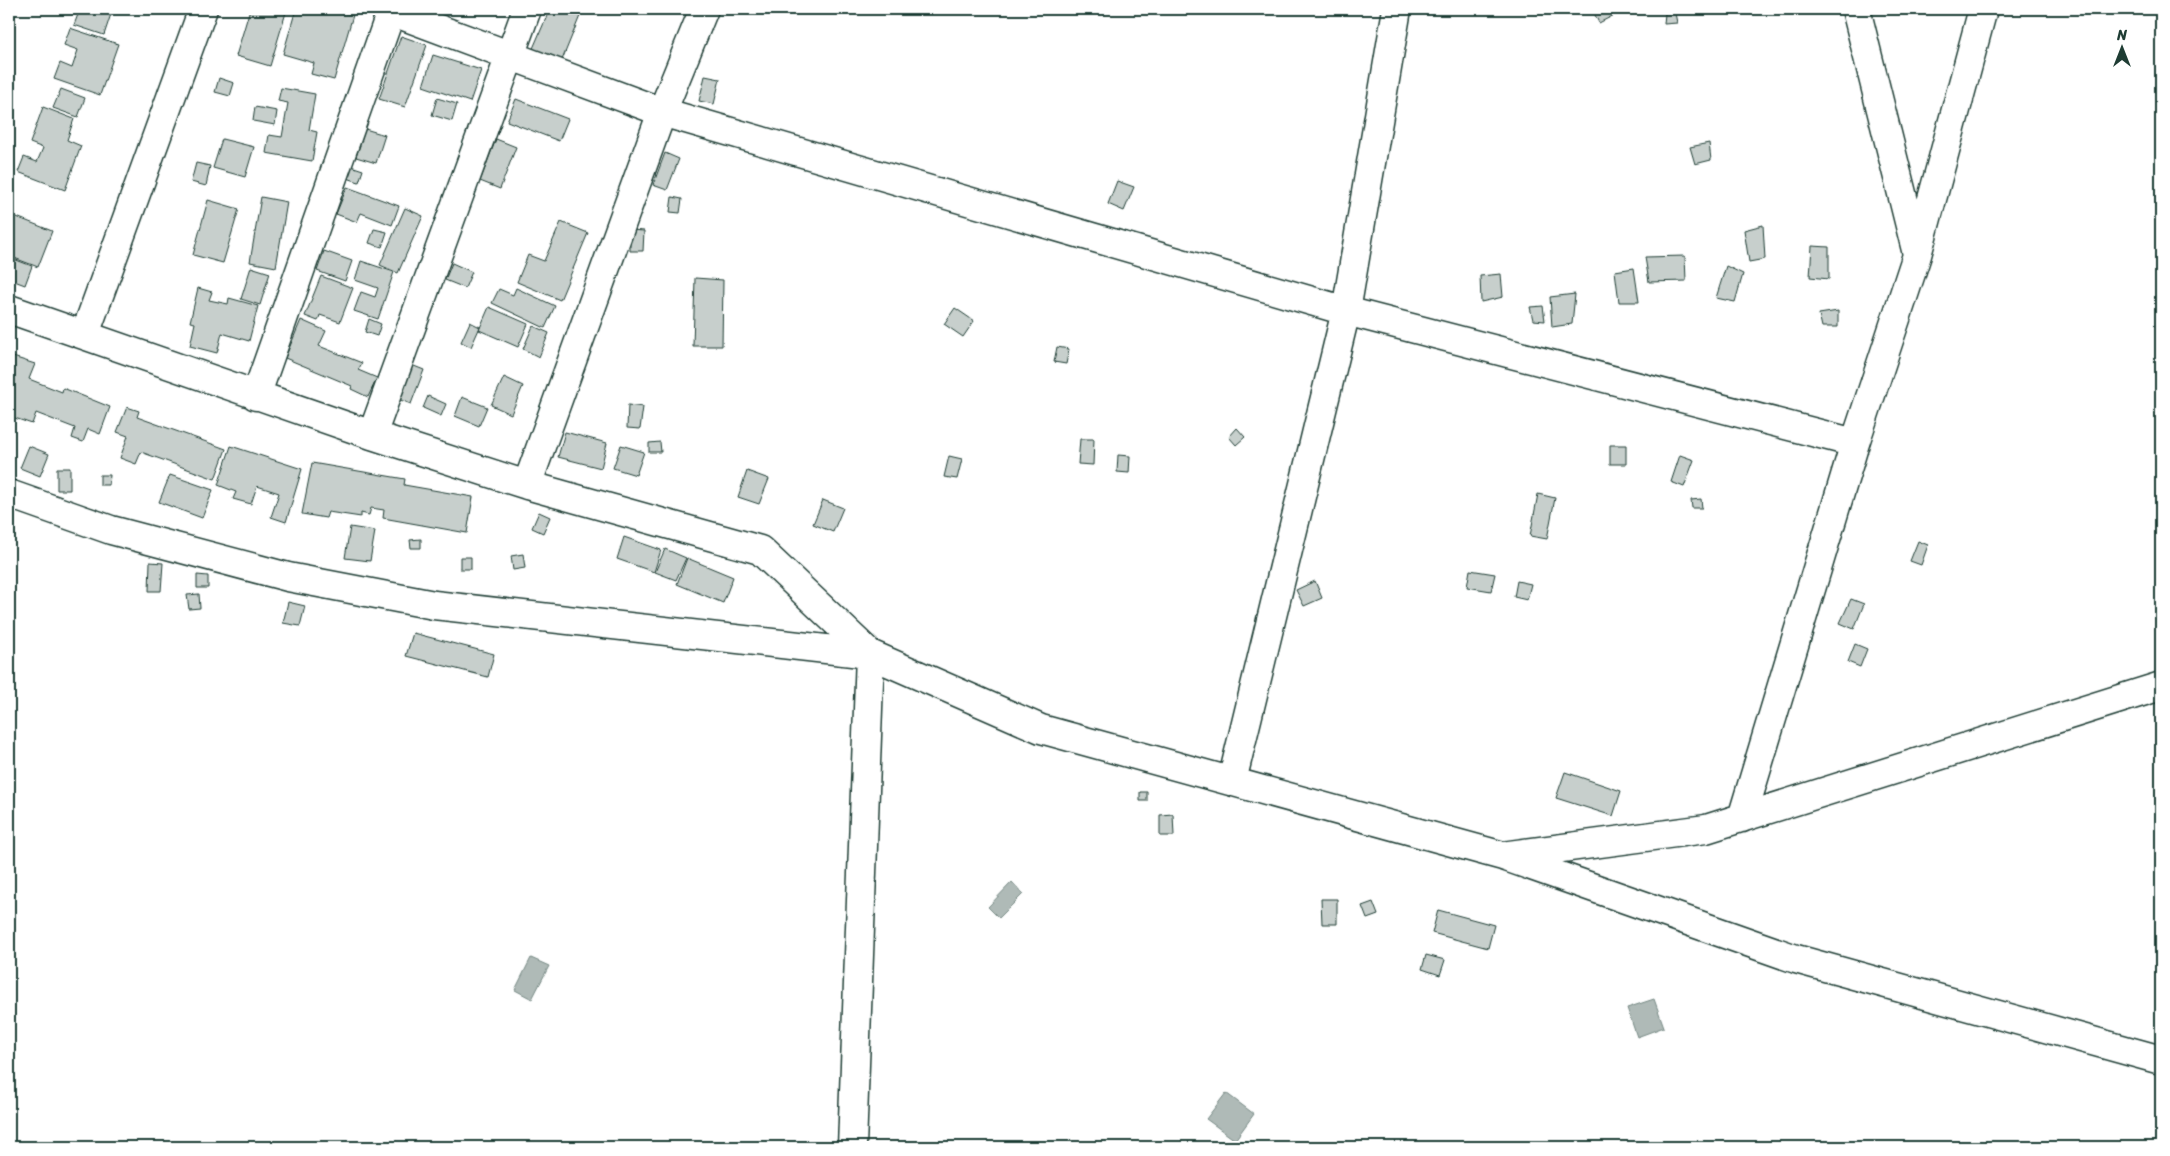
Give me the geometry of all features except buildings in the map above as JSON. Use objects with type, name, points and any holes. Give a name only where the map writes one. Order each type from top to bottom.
[{"type":"street","points":[[85,334],[203,9]]},
{"type":"street","points":[[256,396],[390,9],[662,112],[1346,311],[1855,443]]},
{"type":"street","points":[[372,435],[527,9]]},
{"type":"street","points":[[527,485],[662,112],[704,9]]},
{"type":"street","points":[[1232,781],[1346,311],[1397,9]]},
{"type":"street","points":[[1856,9],[1917,255]]},
{"type":"street","points":[[1742,818],[1855,443],[1917,255],[1983,9]]},
{"type":"street","points":[[9,309],[85,334],[256,396],[527,485],[760,550],[870,654],[852,1147]]},
{"type":"street","points":[[9,494],[111,530],[270,572],[434,605],[870,654],[1041,729],[1503,856],[1796,959],[2161,1060]]},
{"type":"street","points":[[1503,856],[1706,829],[2161,686]]},
{"type":"shaded area","points":[[1012,882],[1023,894],[999,918],[988,907]]},
{"type":"shaded area","points":[[531,958],[549,966],[532,999],[515,990]]},
{"type":"shaded area","points":[[1654,999],[1664,1027],[1637,1037],[1627,1008]]},
{"type":"shaded area","points":[[1226,1093],[1254,1114],[1235,1140],[1206,1119]]}]
